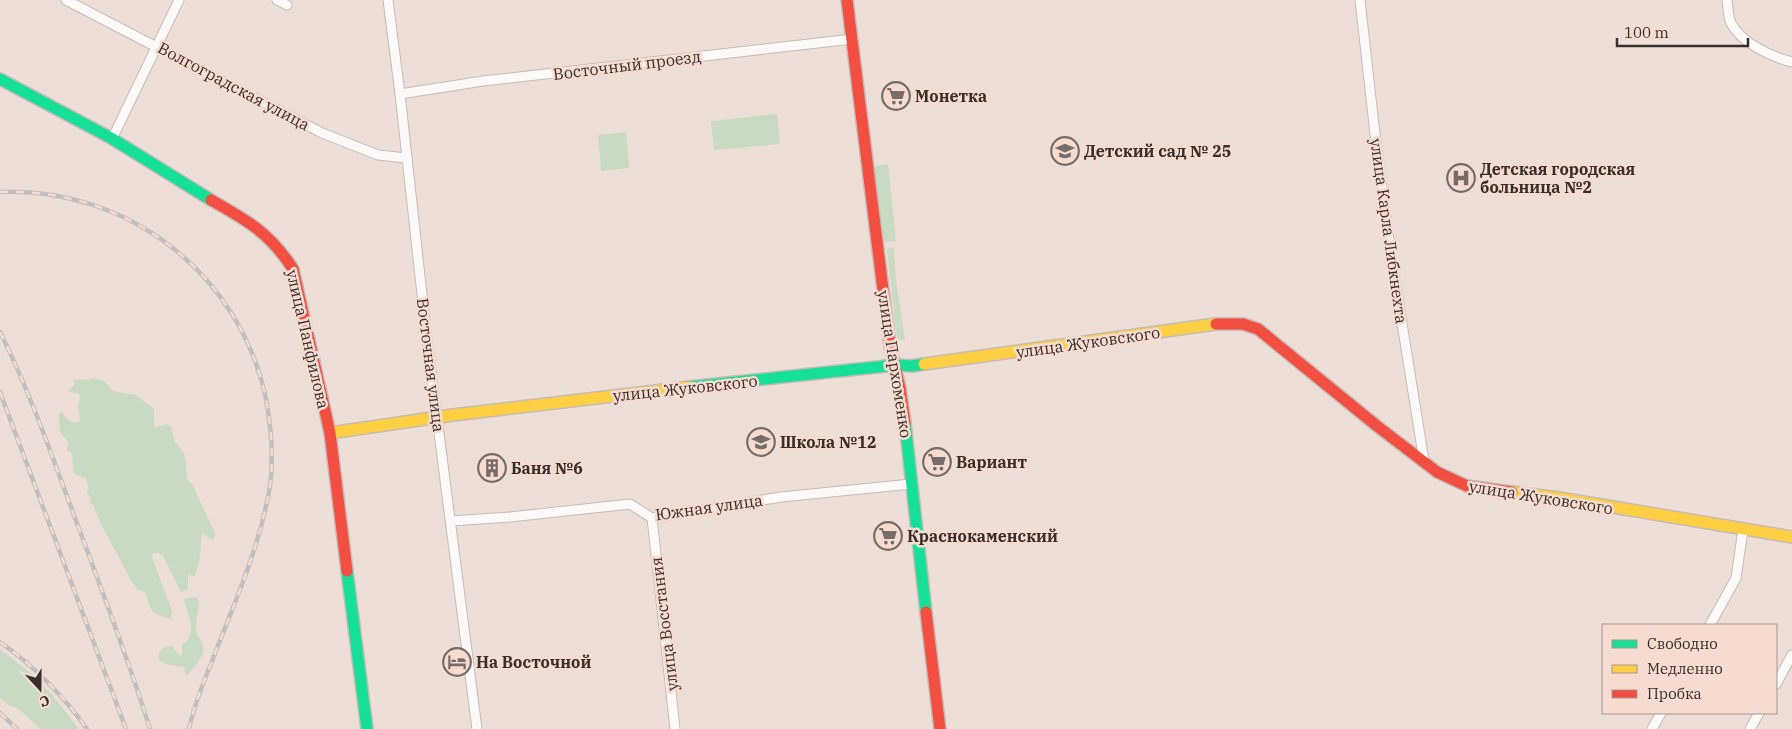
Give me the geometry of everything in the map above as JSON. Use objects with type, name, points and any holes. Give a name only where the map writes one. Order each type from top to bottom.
[{"type":"street","name":"Волгоградская улица","points":[[66,0],[322,133],[378,155],[407,158]]},
{"type":"street","points":[[112,139],[179,0]]},
{"type":"street","points":[[277,0],[287,5]]},
{"type":"street","name":"Восточная улица","points":[[388,0],[427,340],[477,729]]},
{"type":"street","name":"улица Пархоменко","points":[[847,0],[854,39],[889,337],[904,416],[940,729]]},
{"type":"street","name":"улица Карла Либкнехта","points":[[1360,0],[1389,238],[1424,461]]},
{"type":"street","points":[[1727,0],[1731,22],[1739,35],[1774,58],[1792,62]]},
{"type":"street","name":"Восточный проезд","points":[[400,94],[483,82],[854,39]]},
{"type":"street","name":"улица Панфилова","points":[[0,80],[112,139],[215,203],[249,221],[263,231],[287,258],[296,275],[330,433],[367,729]]},
{"type":"street","name":"улица Жуковского","points":[[330,433],[680,387],[912,366],[1219,324],[1243,324],[1258,329],[1268,336],[1348,404],[1453,481],[1467,486],[1559,498],[1792,537]]},
{"type":"street","name":"Южная улица","points":[[451,521],[510,517],[630,504],[652,518],[781,497],[911,484]]},
{"type":"street","name":"улица Восстания","points":[[652,518],[675,729]]},
{"type":"street","points":[[1711,624],[1736,578],[1743,530]]},
{"type":"street","points":[[1777,682],[1792,655]]},
{"type":"street","points":[[1652,729],[1660,714]]},
{"type":"street","points":[[1750,729],[1759,714]]},
{"type":"green space","points":[[777,114],[780,144],[714,150],[711,121]]},
{"type":"green space","points":[[626,132],[629,168],[601,171],[598,135]]},
{"type":"green space","points":[[888,164],[896,241],[884,242],[874,168]]},
{"type":"green space","points":[[894,247],[896,281],[905,340],[897,341],[887,249]]},
{"type":"green space","points":[[93,378],[104,381],[113,391],[136,395],[154,409],[154,428],[166,424],[171,427],[175,442],[184,453],[187,479],[192,484],[214,531],[215,536],[213,540],[202,534],[198,566],[194,577],[188,574],[187,590],[181,592],[163,556],[159,553],[153,553],[152,558],[172,611],[171,620],[153,612],[145,592],[138,590],[131,580],[90,502],[86,478],[76,475],[73,471],[72,453],[67,451],[68,442],[60,432],[59,414],[62,412],[66,418],[72,421],[77,423],[80,420],[79,394],[67,391],[74,386],[75,383],[72,380],[88,380]]},
{"type":"green space","points":[[196,597],[199,602],[196,631],[203,651],[200,659],[186,677],[184,667],[165,664],[159,660],[159,653],[163,648],[172,646],[180,656],[182,653],[182,645],[190,636],[191,630],[183,599]]},
{"type":"green space","points":[[0,650],[43,685],[62,706],[78,729],[41,729],[16,707],[10,706],[0,698]]},
{"type":"railway","points":[[0,192],[47,194],[92,205],[134,222],[171,247],[204,277],[231,313],[252,354],[266,399],[269,420],[272,453],[270,486],[266,509],[253,553],[202,686],[189,729]]},
{"type":"railway","points":[[0,332],[31,401],[49,448],[114,623],[150,729]]},
{"type":"railway","points":[[0,392],[126,729]]},
{"type":"railway","points":[[0,642],[47,681],[87,729]]},
{"type":"railway","points":[[0,713],[17,729]]},
{"type":"traffic: fast","points":[[0,79],[111,138],[211,200]]},
{"type":"traffic: fast","points":[[689,387],[896,365],[912,366],[924,364]]},
{"type":"traffic: fast","points":[[905,423],[926,612]]},
{"type":"traffic: fast","points":[[347,571],[367,729]]},
{"type":"traffic: slow","points":[[924,364],[1216,324]]},
{"type":"traffic: slow","points":[[330,433],[453,415],[689,387]]},
{"type":"traffic: slow","points":[[1512,492],[1559,498],[1792,537]]},
{"type":"traffic: jam","points":[[847,0],[890,346],[900,388],[905,423]]},
{"type":"traffic: jam","points":[[211,200],[267,237],[293,269],[330,433],[347,571]]},
{"type":"traffic: jam","points":[[1216,324],[1243,324],[1258,329],[1377,426],[1437,472],[1467,486],[1512,492]]},
{"type":"traffic: jam","points":[[926,612],[940,729]]},
{"type":"place","name":"Монетка","points":[[896,96]]},
{"type":"place","name":"Детский сад № 25","points":[[1065,151]]},
{"type":"place","name":"Детская городская больница №2","points":[[1461,178]]},
{"type":"place","name":"Школа №12","points":[[761,442]]},
{"type":"place","name":"Вариант","points":[[937,462]]},
{"type":"place","name":"Баня №6","points":[[492,468]]},
{"type":"place","name":"Краснокаменский","points":[[888,536]]},
{"type":"place","name":"На Восточной","points":[[457,662]]}]
